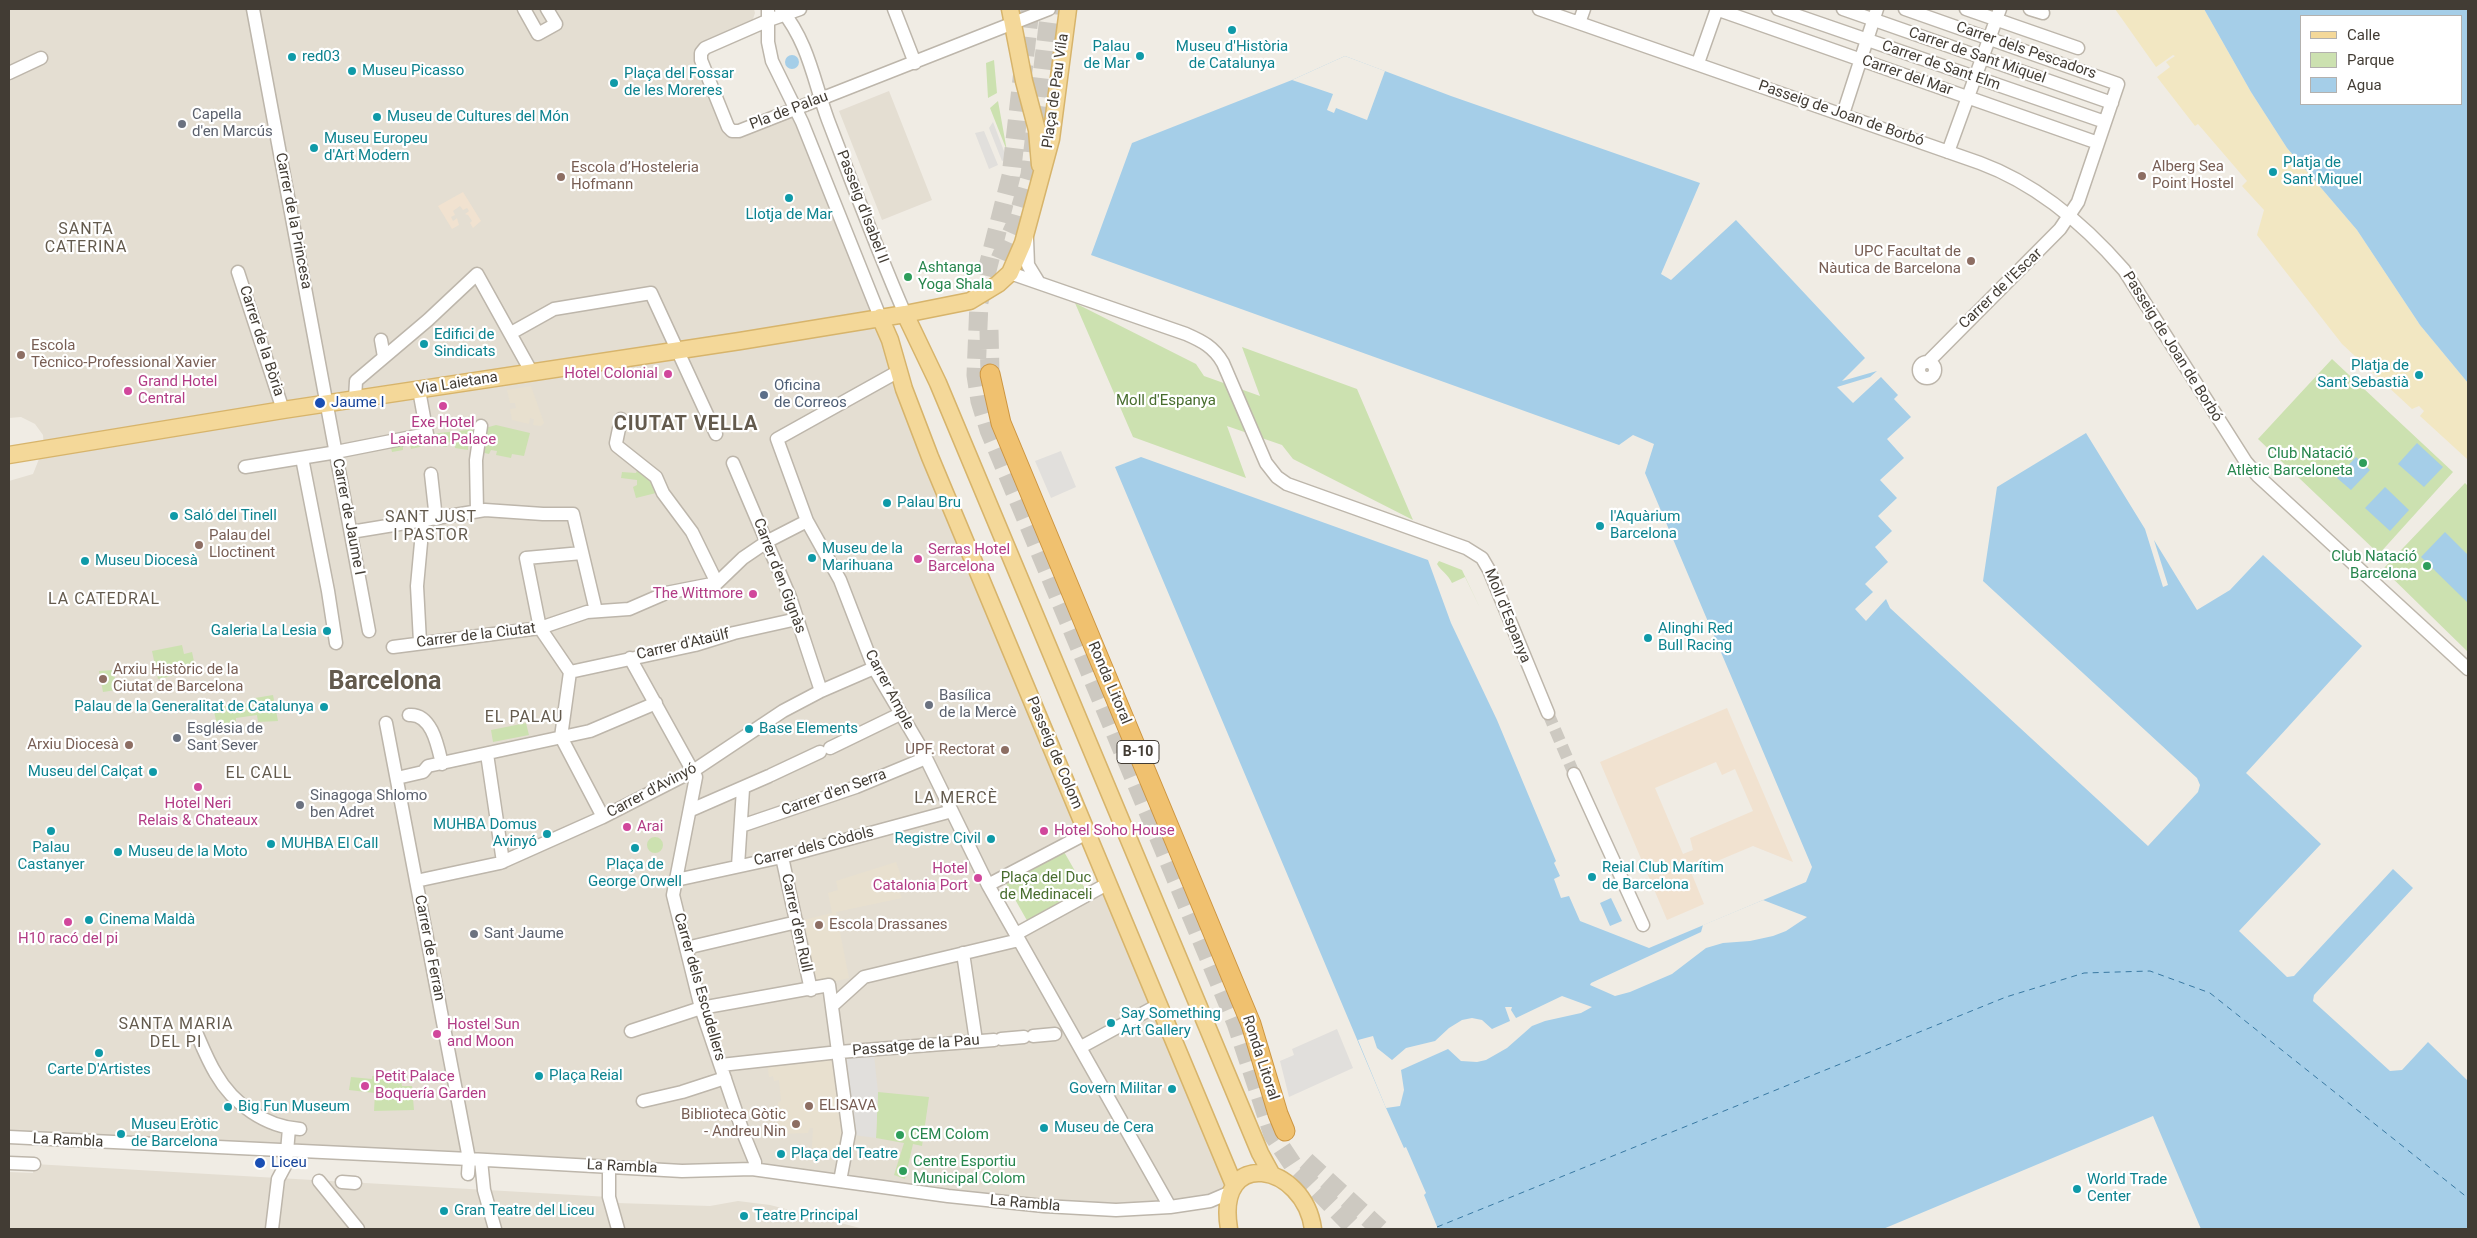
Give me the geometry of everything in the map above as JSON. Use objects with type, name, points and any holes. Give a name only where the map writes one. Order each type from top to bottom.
[{"type":"highway","name":"Ronda Litoral","points":[[990,374],[1001,423],[1251,1024],[1275,1106],[1285,1131]]},
{"type":"main road","name":"Plaça de Pau Vila","points":[[905,314],[970,301],[998,284],[1010,273],[1027,232],[1041,172],[1048,152],[1054,123],[1068,9]]},
{"type":"main road","name":"Plaça de Pau Vila","points":[[1011,16],[1024,81],[1037,130],[1041,172]]},
{"type":"main road","name":"Via Laietana","points":[[9,455],[326,403],[905,314]]},
{"type":"main road","points":[[905,314],[938,383],[1258,1147],[1272,1174]]},
{"type":"main road","name":"Passeig de Colom","points":[[880,317],[948,501],[1160,1004],[1232,1189]]},
{"type":"main road","points":[[1229,1229],[1228,1210],[1232,1189],[1250,1174],[1266,1172],[1272,1174],[1295,1191],[1307,1208],[1313,1229]]},
{"type":"street","name":"Carrer de la Princesa","points":[[252,9],[326,403]]},
{"type":"street","points":[[524,9],[538,34],[556,24],[547,9]]},
{"type":"street","name":"Pla de Palau","points":[[800,9],[768,14],[705,48],[700,53],[701,60],[728,127],[732,131],[739,131],[915,63],[1011,16]]},
{"type":"street","points":[[894,9],[915,63]]},
{"type":"street","points":[[1011,16],[1049,9]]},
{"type":"street","name":"Passeig de Joan de Borbó","points":[[1539,9],[1994,168],[2019,180],[2070,214],[2124,270],[2246,462],[2258,476],[2468,668]]},
{"type":"street","points":[[1579,23],[1584,9]]},
{"type":"street","points":[[1698,63],[1717,9]]},
{"type":"street","name":"Carrer del Mar","points":[[1717,9],[2098,143]]},
{"type":"street","name":"Carrer de Sant Elm","points":[[1778,9],[2105,122]]},
{"type":"street","name":"Carrer de Sant Miquel","points":[[1843,9],[1876,14],[1982,57],[2112,103]]},
{"type":"street","name":"Carrer dels Pescadors","points":[[1905,9],[2118,84]]},
{"type":"street","points":[[1966,9],[1998,14],[2078,48]]},
{"type":"street","points":[[2030,9],[2043,13]]},
{"type":"street","name":"Passeig d'Isabel II","points":[[786,10],[808,54],[821,99],[905,314]]},
{"type":"street","name":"Passeig d'Isabel II","points":[[768,14],[768,42],[772,61],[785,91],[796,108],[880,317]]},
{"type":"street","points":[[1842,114],[1876,14]]},
{"type":"street","points":[[1948,152],[1998,14]]},
{"type":"street","points":[[9,73],[41,58]]},
{"type":"street","name":"Carrer de l'Escar","points":[[1928,362],[2055,236],[2078,202],[2118,84]]},
{"type":"street","points":[[1027,232],[1028,265],[1039,283]]},
{"type":"street","name":"Carrer de la Bòria","points":[[238,272],[283,410]]},
{"type":"street","name":"Moll d'Espanya","points":[[1010,273],[1186,334],[1211,347],[1223,363],[1266,463],[1282,480],[1478,554],[1489,570],[1548,713]]},
{"type":"street","points":[[355,399],[356,380],[428,320],[477,274],[532,372]]},
{"type":"street","points":[[511,333],[554,309],[651,293],[679,350],[716,434]]},
{"type":"street","points":[[382,340],[384,357]]},
{"type":"street","name":"Carrer Ample","points":[[899,372],[777,439],[807,521],[840,580],[874,668],[926,758],[988,885],[1018,937],[1064,1032],[1081,1047],[1170,1207]]},
{"type":"street","points":[[245,467],[427,434],[419,390]]},
{"type":"street","name":"Carrer de Jaume I","points":[[326,403],[369,631]]},
{"type":"street","points":[[621,419],[616,443],[656,477],[663,493],[692,532],[717,583],[743,558],[768,541],[807,521]]},
{"type":"street","points":[[477,511],[476,460],[481,426]]},
{"type":"street","points":[[302,458],[316,538],[328,591],[336,643]]},
{"type":"street","name":"Carrer d'en Gignàs","points":[[734,463],[768,541],[821,691]]},
{"type":"street","points":[[420,642],[417,586],[419,550],[430,520],[432,474]]},
{"type":"street","points":[[357,531],[477,511],[573,514],[592,612]]},
{"type":"street","points":[[582,553],[526,558],[540,628],[570,672],[561,737],[603,817]]},
{"type":"street","name":"Carrer de la Ciutat","points":[[393,647],[540,628],[592,612],[629,608],[666,593],[717,583]]},
{"type":"street","name":"Carrer d'Ataülf","points":[[570,672],[695,645],[734,633],[797,619]]},
{"type":"street","points":[[630,658],[693,771]]},
{"type":"street","name":"Carrer d'Avinyó","points":[[416,881],[503,862],[603,817],[693,771],[783,711],[821,691],[874,668]]},
{"type":"street","points":[[397,778],[423,772],[428,766],[590,731],[656,703]]},
{"type":"street","points":[[409,715],[415,714],[421,718],[435,736],[442,764]]},
{"type":"street","points":[[691,810],[743,789],[900,714]]},
{"type":"street","name":"Carrer de Ferran","points":[[386,723],[416,881],[475,1159],[468,1174]]},
{"type":"street","points":[[488,754],[503,862]]},
{"type":"street","name":"Carrer d'en Serra","points":[[741,826],[856,787],[926,758]]},
{"type":"street","name":"Carrer dels Escudellers","points":[[693,771],[696,777],[691,810],[673,895],[701,1008],[755,1162],[755,1169]]},
{"type":"street","points":[[1574,774],[1643,925]]},
{"type":"street","points":[[738,866],[743,789]]},
{"type":"street","name":"Carrer dels Còdols","points":[[676,880],[782,857],[952,811]]},
{"type":"street","points":[[988,885],[1087,833]]},
{"type":"street","name":"Carrer d'en Rull","points":[[782,857],[811,990]]},
{"type":"street","points":[[832,1006],[864,977],[963,953],[1018,937],[1109,883]]},
{"type":"street","points":[[686,948],[797,922]]},
{"type":"street","points":[[963,953],[976,1041]]},
{"type":"street","points":[[632,1031],[701,1008],[747,998],[811,990],[829,985],[849,1133],[840,1181]]},
{"type":"street","points":[[1081,1047],[1160,1004]]},
{"type":"street","points":[[196,1032],[216,1074],[227,1090],[261,1119],[290,1128],[286,1164],[279,1176],[272,1229]]},
{"type":"street","name":"Passatge de la Pau","points":[[721,1065],[839,1052],[1064,1032]]},
{"type":"street","points":[[643,1101],[682,1092],[725,1078]]},
{"type":"street","name":"La Rambla","points":[[9,1137],[287,1148],[682,1171],[755,1169],[948,1196],[1044,1206],[1116,1210],[1170,1207],[1210,1201],[1232,1189]]},
{"type":"street","points":[[475,1159],[482,1190],[495,1229]]},
{"type":"street","name":"La Rambla","points":[[9,1162],[34,1164]]},
{"type":"street","points":[[609,1167],[609,1198],[618,1229]]},
{"type":"street","points":[[319,1181],[335,1198],[358,1229]]},
{"type":"shaded area","points":[[9,9],[754,9],[755,13],[752,22],[701,53],[728,127],[796,108],[1087,833],[989,884],[1016,934],[1109,883],[1234,1185],[1217,1194],[1116,1210],[799,1176],[9,1137],[9,481],[33,474],[39,459],[39,450],[44,448],[43,435],[35,424],[21,417],[9,418]]},
{"type":"shaded area","points":[[889,91],[932,200],[882,220],[839,111]]},
{"type":"shaded area","points":[[993,122],[1007,159],[1002,161],[989,128]]},
{"type":"shaded area","points":[[984,131],[998,165],[989,169],[975,133]]},
{"type":"shaded area","points":[[463,192],[481,221],[473,228],[470,223],[472,221],[465,214],[469,211],[467,208],[463,210],[460,206],[453,211],[455,215],[451,217],[453,221],[457,218],[459,225],[452,229],[438,206]]},
{"type":"shaded area","points":[[531,386],[544,423],[541,426],[533,425],[534,419],[530,418],[529,424],[512,420],[510,409],[516,408],[515,403],[510,403],[507,390]]},
{"type":"shaded area","points":[[1061,451],[1076,487],[1051,498],[1035,461]]},
{"type":"shaded area","points":[[1727,708],[1793,862],[1753,846],[1691,872],[1704,904],[1667,920],[1600,762]],"holes":[[[1716,762],[1722,775],[1735,769],[1753,811],[1690,838],[1693,850],[1683,854],[1655,788]]]},
{"type":"shaded area","name":"Escola Drassanes","points":[[896,862],[903,881],[896,882],[902,898],[836,912],[849,978],[814,986],[799,921],[832,913],[828,893],[838,890],[836,881]]},
{"type":"shaded area","points":[[1337,1029],[1353,1068],[1289,1097],[1280,1061],[1294,1055],[1292,1049]]},
{"type":"shaded area","points":[[874,1055],[878,1092],[876,1138],[854,1135],[851,1165],[839,1163],[843,1133],[835,1058]]},
{"type":"shaded area","name":"ELISAVA","points":[[835,1058],[843,1133],[840,1157],[812,1148],[813,1128],[810,1128],[808,1133],[778,1134],[777,1120],[766,1121],[765,1115],[742,1116],[740,1110],[778,1108],[778,1102],[781,1101],[779,1080],[774,1081],[773,1076],[769,1077],[767,1062]]},
{"type":"shaded area","points":[[34,1164],[609,1197],[618,1229],[9,1229],[9,1172],[33,1173]]},
{"type":"shaded area","points":[[738,1201],[770,1205],[864,1229],[624,1229],[617,1203],[710,1206]]},
{"type":"green space","points":[[994,60],[997,93],[988,98],[986,63]]},
{"type":"green space","points":[[998,101],[1007,151],[990,108]]},
{"type":"green space","name":"Moll d'Espanya","points":[[1075,303],[1196,364],[1204,376],[1260,396],[1242,347],[1357,389],[1413,520],[1293,459],[1282,445],[1227,426],[1246,478],[1133,437]]},
{"type":"green space","name":"Club Natació Atlètic Barceloneta","points":[[2332,359],[2453,472],[2379,554],[2258,439]]},
{"type":"green space","points":[[496,425],[530,433],[524,456],[512,454],[511,458],[496,455],[497,451],[491,450],[489,454],[480,452],[485,428]]},
{"type":"green space","points":[[477,429],[476,447],[468,446],[468,450],[455,448],[455,443],[448,442],[447,447],[434,445],[434,439],[426,441],[424,446],[411,449],[410,444],[403,446],[403,450],[392,452],[391,448],[366,453],[365,449],[439,433]]},
{"type":"green space","points":[[638,468],[653,480],[656,493],[636,498],[633,487],[637,485],[637,480],[621,478],[622,472],[636,473]]},
{"type":"green space","name":"Club Natació Barcelona","points":[[2465,483],[2468,486],[2468,652],[2383,569]]},
{"type":"green space","points":[[1439,561],[1462,570],[1480,608],[1465,577],[1452,583],[1437,564]]},
{"type":"green space","points":[[182,645],[184,654],[192,652],[196,671],[158,679],[152,651]]},
{"type":"green space","points":[[114,670],[116,690],[103,692],[99,671]]},
{"type":"green space","points":[[273,695],[278,721],[258,722],[257,715],[236,718],[236,722],[217,724],[213,708],[255,702],[255,698]]},
{"type":"green space","points":[[526,723],[529,735],[493,742],[491,730]]},
{"type":"green space","points":[[652,837],[658,837],[663,842],[661,851],[652,853],[647,848],[647,842]]},
{"type":"green space","name":"Plaça del Duc de Medinaceli","points":[[1063,850],[1087,892],[1029,924],[1004,880]]},
{"type":"green space","points":[[397,1075],[400,1077],[402,1086],[412,1086],[414,1110],[374,1111],[375,1093],[349,1090],[351,1077],[372,1079],[372,1076]]},
{"type":"green space","name":"CEM Colom","points":[[878,1092],[929,1097],[922,1146],[913,1144],[905,1179],[894,1175],[904,1143],[876,1138]]},
{"type":"sand","name":"Platja de Sant Miquel","points":[[2115,9],[2204,9],[2251,92],[2287,148],[2357,230],[2420,325],[2468,383],[2467,459],[2420,416],[2424,411],[2419,406],[2412,409],[2342,344],[2257,235],[2264,210],[2242,186],[2247,181],[2198,124],[2195,126],[2157,77],[2170,67],[2166,62],[2175,56],[2173,55],[2156,67]]},
{"type":"water","points":[[2204,9],[2468,9],[2468,383],[2420,325],[2357,230],[2287,148],[2251,92]]},
{"type":"water","points":[[789,55],[795,55],[799,62],[795,69],[789,69],[785,65],[785,59]]},
{"type":"water","points":[[1345,56],[1451,96],[1700,183],[1661,274],[1671,280],[1736,220],[1865,358],[1842,381],[1877,371],[1870,377],[1837,387],[1853,403],[1881,377],[1898,395],[1894,399],[1911,417],[1887,439],[1904,458],[1880,480],[1897,498],[1878,516],[1892,531],[1875,547],[1888,562],[1865,584],[1873,592],[1855,609],[1866,621],[1886,599],[1890,608],[2148,846],[2198,792],[2200,785],[2197,778],[1983,581],[1997,487],[2086,433],[2145,529],[2163,587],[2168,585],[2154,540],[2197,610],[2230,590],[2263,555],[2362,646],[2246,773],[2321,844],[2239,931],[2287,977],[2294,976],[2393,869],[2413,888],[2314,995],[2313,1001],[2390,1071],[2402,1070],[2428,1042],[2468,1081],[2468,1229],[2201,1229],[2153,1116],[1883,1229],[1438,1229],[1424,1195],[1426,1193],[1386,1108],[1115,467],[1141,457],[1428,560],[1451,623],[1497,720],[1556,861],[1554,863],[1560,876],[1554,879],[1561,898],[1569,896],[1580,921],[1649,948],[1806,882],[1812,867],[1645,473],[1654,444],[1633,435],[1619,445],[1091,255],[1132,143],[1292,80]]},
{"type":"water","points":[[2417,443],[2443,467],[2424,487],[2398,464]]},
{"type":"water","points":[[2356,457],[2370,470],[2351,490],[2337,478]]},
{"type":"water","points":[[2385,487],[2409,510],[2390,531],[2365,508]]},
{"type":"water","points":[[2445,532],[2468,555],[2468,603],[2421,557]]},
{"type":"water","points":[[1611,898],[1622,921],[1610,926],[1600,903]]},
{"type":"pier","points":[[1345,56],[1385,71],[1367,120],[1336,108],[1334,113],[1327,110],[1333,94],[1292,80]]},
{"type":"pier","points":[[1763,900],[1807,917],[1786,931],[1773,936],[1750,941],[1723,943],[1706,948],[1672,974],[1630,992],[1615,996],[1590,985],[1701,932],[1703,925]]},
{"type":"pier","points":[[1562,996],[1592,1007],[1581,1013],[1532,1026],[1507,1048],[1486,1060],[1477,1062],[1461,1061],[1448,1049],[1401,1070],[1404,1090],[1400,1106],[1386,1108],[1358,1040],[1373,1036],[1377,1048],[1392,1060],[1406,1048],[1435,1041],[1449,1028],[1462,1020],[1472,1018],[1482,1020],[1492,1029],[1510,1021],[1505,1007],[1512,1007],[1511,1010],[1516,1018]]},
{"type":"ferry route","points":[[1437,1227],[2006,997],[2084,973],[2150,971],[2210,993],[2468,1198]]},
{"type":"tunnel","points":[[1030,9],[1011,176],[979,302],[976,375],[980,401],[989,430],[1236,1023],[1273,1135],[1293,1165],[1355,1229]]},
{"type":"tunnel","points":[[1000,259],[1016,223],[1030,175],[1050,9]]},
{"type":"tunnel","points":[[989,330],[990,374]]},
{"type":"tunnel","points":[[1548,713],[1574,774]]},
{"type":"tunnel","points":[[1306,1161],[1380,1229]]},
{"type":"place","name":"Museu d'Història de Catalunya","points":[[1232,30]]},
{"type":"place","name":"Palau de Mar","points":[[1140,56]]},
{"type":"place","name":"red03","points":[[292,57]]},
{"type":"place","name":"Museu Picasso","points":[[352,71]]},
{"type":"place","name":"Plaça del Fossar de les Moreres","points":[[614,83]]},
{"type":"place","name":"Museu de Cultures del Món","points":[[377,117]]},
{"type":"place","name":"Capella d'en Marcús","points":[[182,124]]},
{"type":"place","name":"Museu Europeu d'Art Modern","points":[[314,148]]},
{"type":"place","name":"Platja de Sant Miquel","points":[[2273,172]]},
{"type":"place","name":"Alberg Sea Point Hostel","points":[[2142,176]]},
{"type":"place","name":"Escola d’Hosteleria Hofmann","points":[[561,177]]},
{"type":"place","name":"Llotja de Mar","points":[[789,198]]},
{"type":"place","name":"UPC Facultat de Nàutica de Barcelona","points":[[1971,261]]},
{"type":"place","name":"Ashtanga Yoga Shala","points":[[908,277]]},
{"type":"place","name":"Edifici de Sindicats","points":[[424,344]]},
{"type":"place","name":"Escola Tècnico-Professional Xavier","points":[[21,355]]},
{"type":"place","name":"Hotel Colonial","points":[[668,374]]},
{"type":"place","name":"Platja de Sant Sebastià","points":[[2419,375]]},
{"type":"place","name":"Grand Hotel Central","points":[[128,391]]},
{"type":"place","name":"Oficina de Correos","points":[[764,395]]},
{"type":"place","name":"Jaume I","points":[[320,403]]},
{"type":"place","name":"Exe Hotel Laietana Palace","points":[[443,406]]},
{"type":"place","name":"Club Natació Atlètic Barceloneta","points":[[2363,463]]},
{"type":"place","name":"Palau Bru","points":[[887,503]]},
{"type":"place","name":"Saló del Tinell","points":[[174,516]]},
{"type":"place","name":"l'Aquàrium Barcelona","points":[[1600,526]]},
{"type":"place","name":"Palau del Lloctinent","points":[[199,545]]},
{"type":"place","name":"Museu de la Marihuana","points":[[812,558]]},
{"type":"place","name":"Serras Hotel Barcelona","points":[[918,559]]},
{"type":"place","name":"Museu Diocesà","points":[[85,561]]},
{"type":"place","name":"Club Natació Barcelona","points":[[2427,566]]},
{"type":"place","name":"The Wittmore","points":[[753,594]]},
{"type":"place","name":"Galeria La Lesia","points":[[327,631]]},
{"type":"place","name":"Alinghi Red Bull Racing","points":[[1648,638]]},
{"type":"place","name":"Arxiu Històric de la Ciutat de Barcelona","points":[[103,679]]},
{"type":"place","name":"Basílica de la Mercè","points":[[929,705]]},
{"type":"place","name":"Palau de la Generalitat de Catalunya","points":[[324,707]]},
{"type":"place","name":"Base Elements","points":[[749,729]]},
{"type":"place","name":"Església de Sant Sever","points":[[177,738]]},
{"type":"place","name":"Arxiu Diocesà","points":[[129,745]]},
{"type":"place","name":"UPF. Rectorat","points":[[1005,750]]},
{"type":"place","name":"Museu del Calçat","points":[[153,772]]},
{"type":"place","name":"Hotel Neri Relais & Chateaux","points":[[198,787]]},
{"type":"place","name":"Sinagoga Shlomo ben Adret","points":[[300,805]]},
{"type":"place","name":"Arai","points":[[627,827]]},
{"type":"place","name":"Palau Castanyer","points":[[51,831]]},
{"type":"place","name":"Hotel Soho House","points":[[1044,831]]},
{"type":"place","name":"MUHBA Domus Avinyó","points":[[547,834]]},
{"type":"place","name":"Registre Civil","points":[[991,839]]},
{"type":"place","name":"MUHBA El Call","points":[[271,844]]},
{"type":"place","name":"Plaça de George Orwell","points":[[635,848]]},
{"type":"place","name":"Museu de la Moto","points":[[118,852]]},
{"type":"place","name":"Reial Club Marítim de Barcelona","points":[[1592,877]]},
{"type":"place","name":"Hotel Catalonia Port","points":[[978,878]]},
{"type":"place","name":"Cinema Maldà","points":[[89,920]]},
{"type":"place","name":"H10 racó del pi","points":[[68,922]]},
{"type":"place","name":"Escola Drassanes","points":[[819,925]]},
{"type":"place","name":"Sant Jaume","points":[[474,934]]},
{"type":"place","name":"Say Something Art Gallery","points":[[1111,1023]]},
{"type":"place","name":"Hostel Sun and Moon","points":[[437,1034]]},
{"type":"place","name":"Carte D'Artistes","points":[[99,1053]]},
{"type":"place","name":"Plaça Reial","points":[[539,1076]]},
{"type":"place","name":"Petit Palace Boquería Garden","points":[[365,1086]]},
{"type":"place","name":"Govern Militar","points":[[1172,1089]]},
{"type":"place","name":"ELISAVA","points":[[809,1106]]},
{"type":"place","name":"Big Fun Museum","points":[[228,1107]]},
{"type":"place","name":"Biblioteca Gòtic - Andreu Nin","points":[[796,1124]]},
{"type":"place","name":"Museu de Cera","points":[[1044,1128]]},
{"type":"place","name":"Museu Eròtic de Barcelona","points":[[121,1134]]},
{"type":"place","name":"CEM Colom","points":[[900,1135]]},
{"type":"place","name":"Plaça del Teatre","points":[[781,1154]]},
{"type":"place","name":"Liceu","points":[[260,1163]]},
{"type":"place","name":"Centre Esportiu Municipal Colom","points":[[903,1171]]},
{"type":"place","name":"World Trade Center","points":[[2077,1189]]},
{"type":"place","name":"Gran Teatre del Liceu","points":[[444,1211]]},
{"type":"place","name":"Teatre Principal","points":[[744,1216]]},
{"type":"district","name":"SANTA CATERINA","points":[[86,239]]},
{"type":"district","name":"CIUTAT VELLA","points":[[686,425]]},
{"type":"district","name":"SANT JUST I PASTOR","points":[[431,527]]},
{"type":"district","name":"LA CATEDRAL","points":[[104,600]]},
{"type":"district","name":"Barcelona","points":[[385,683]]},
{"type":"district","name":"EL PALAU","points":[[524,718]]},
{"type":"district","name":"EL CALL","points":[[259,774]]},
{"type":"district","name":"LA MERCÈ","points":[[956,799]]},
{"type":"district","name":"SANTA MARIA DEL PI","points":[[176,1034]]}]
